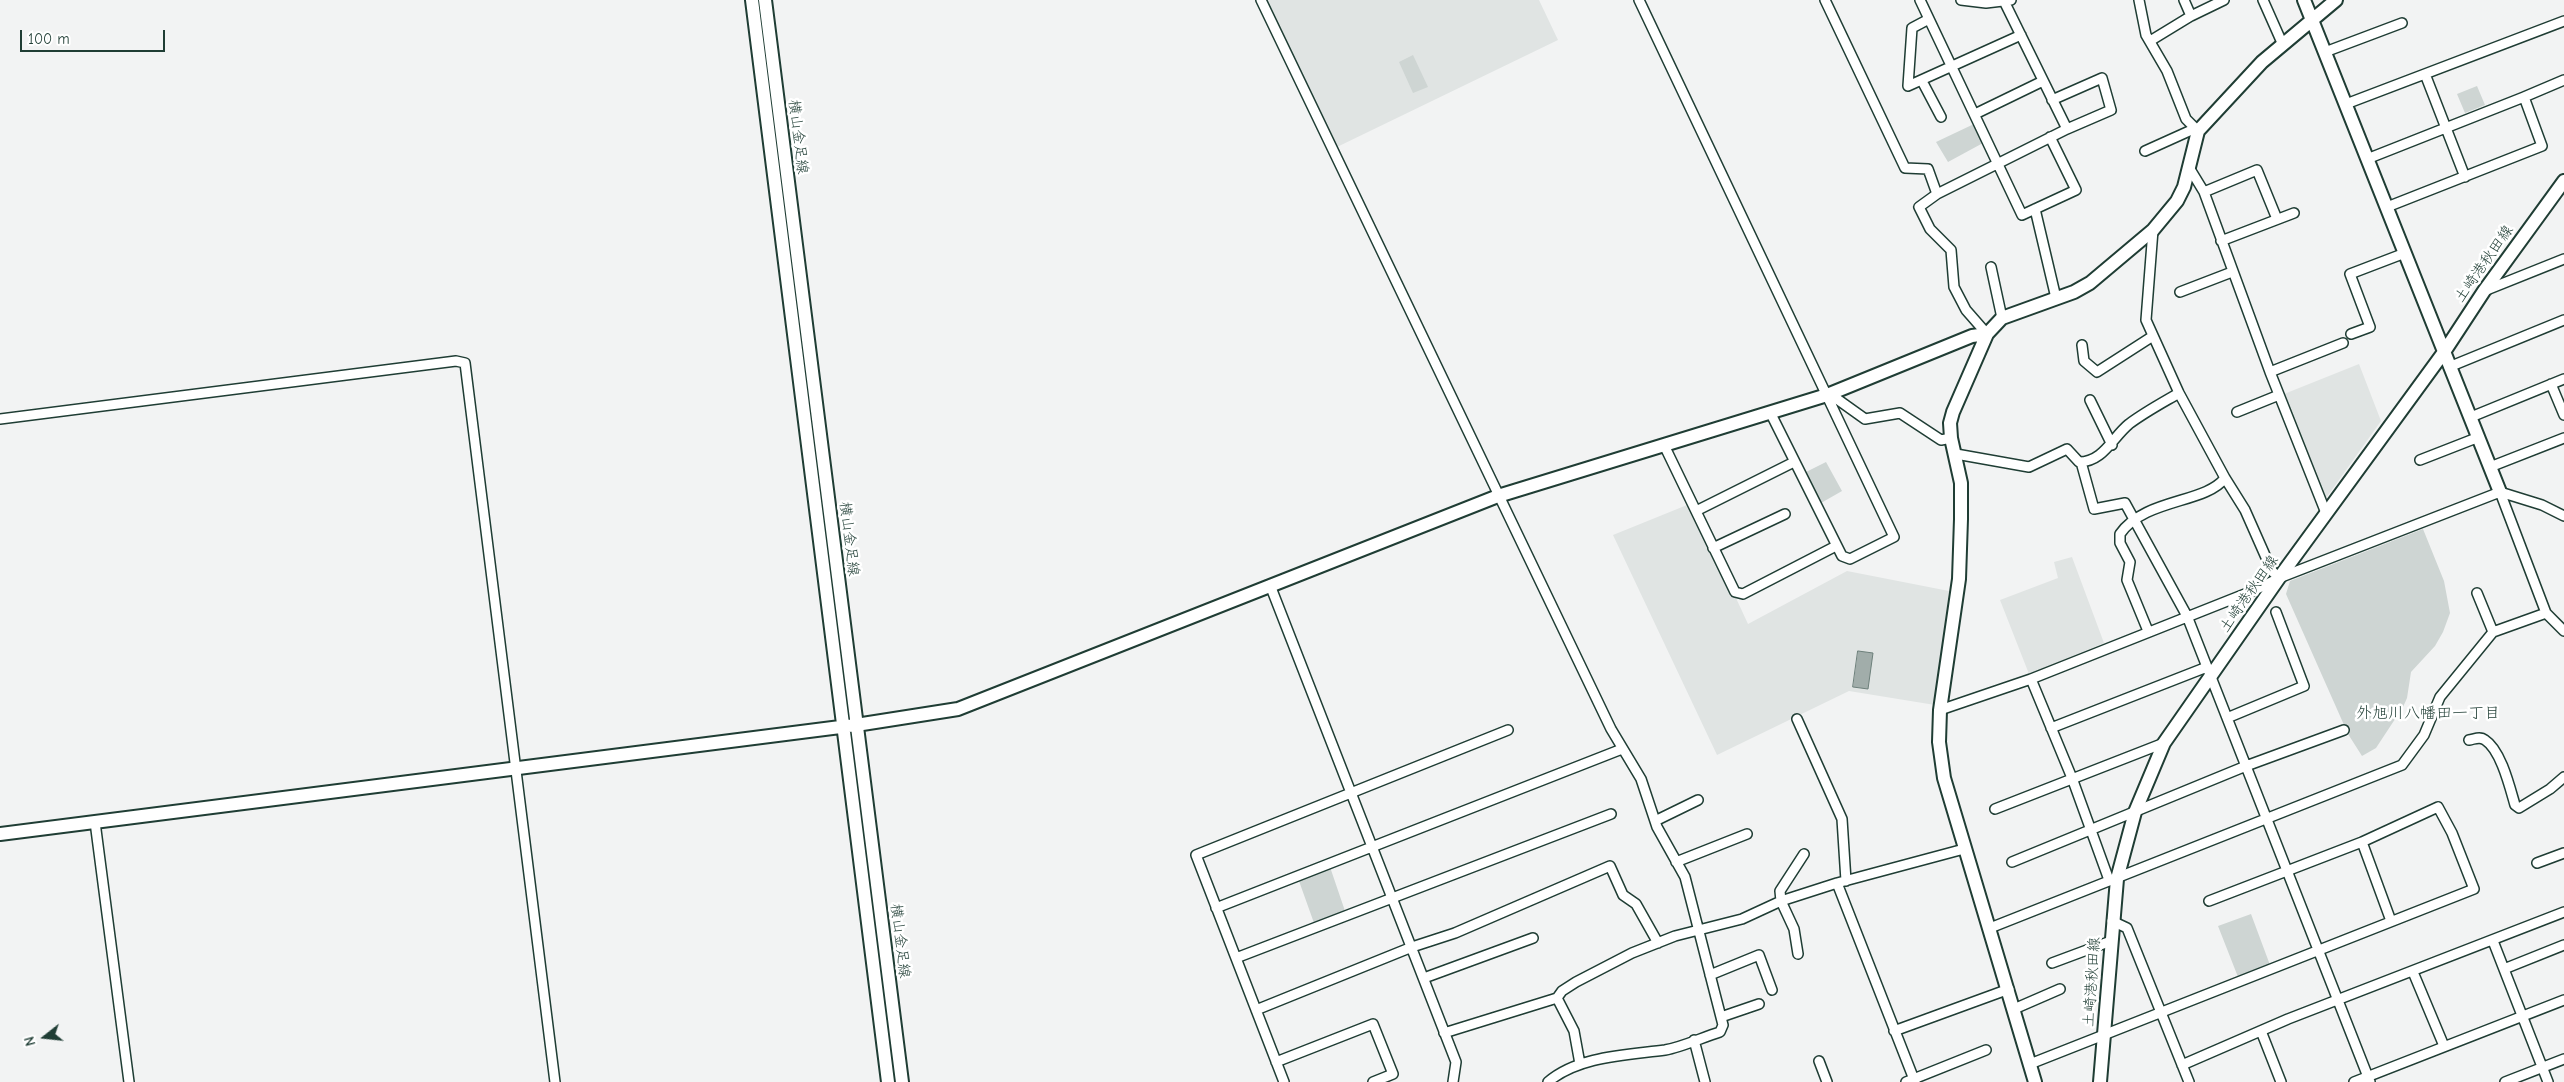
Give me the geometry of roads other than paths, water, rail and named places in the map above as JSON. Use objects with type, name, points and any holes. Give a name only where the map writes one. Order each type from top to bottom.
[{"type":"street","name":"横山金足線","points":[[752,0],[888,1082]]},
{"type":"street","name":"横山金足線","points":[[765,0],[902,1082]]},
{"type":"street","points":[[1260,0],[1611,729],[1641,779],[1655,821],[1685,877],[1700,929],[1723,1025],[1720,1032],[1665,1050],[1637,1052],[1580,1064],[1548,1082]]},
{"type":"street","points":[[1639,0],[1830,394],[1894,537],[1850,559],[1842,556],[1770,412]]},
{"type":"street","points":[[1825,0],[1905,168],[1928,170],[1937,194]]},
{"type":"street","points":[[1920,0],[2022,215],[2076,190],[2050,137]]},
{"type":"street","points":[[1961,0],[2008,1],[2021,35],[2066,129]]},
{"type":"street","points":[[2139,0],[2146,35],[2168,71],[2186,119],[2197,129]]},
{"type":"street","points":[[2184,0],[2191,16]]},
{"type":"street","points":[[2150,41],[2191,16],[2224,0]]},
{"type":"street","points":[[2263,0],[2283,45]]},
{"type":"street","points":[[2304,0],[2479,437],[2546,613],[2564,631]]},
{"type":"street","points":[[2145,151],[2197,129],[2243,81],[2336,0]]},
{"type":"street","points":[[1930,19],[1912,28],[1908,86],[2021,35]]},
{"type":"street","points":[[2346,104],[2564,20]]},
{"type":"street","points":[[2326,52],[2402,23]]},
{"type":"street","points":[[2425,74],[2465,177]]},
{"type":"street","points":[[1987,334],[1966,310],[1954,286],[1951,250],[1930,229],[1918,207],[1937,194],[1998,162],[2066,129],[2111,110],[2102,78],[2052,100]]},
{"type":"street","points":[[1922,80],[1941,117]]},
{"type":"street","points":[[2368,159],[2564,80]]},
{"type":"street","points":[[1975,114],[2043,81]]},
{"type":"street","points":[[2387,207],[2542,146],[2524,97]]},
{"type":"street","points":[[2035,1082],[2009,989],[1964,849],[1944,778],[1939,742],[1940,710],[1959,579],[1961,484],[1951,438],[1953,412],[1987,334],[2002,318],[2074,292],[2090,283],[2152,230],[2177,201],[2190,169],[2197,129]]},
{"type":"street","points":[[2190,169],[2204,192],[2279,396],[2326,513]]},
{"type":"street","points":[[2204,192],[2258,170],[2277,220]]},
{"type":"street","name":"土崎港秋田線","points":[[2100,1082],[2111,941],[2113,879],[2135,812],[2164,743],[2209,672],[2444,352],[2484,291],[2564,181]]},
{"type":"street","points":[[2035,209],[2056,298]]},
{"type":"street","points":[[2221,241],[2294,213]]},
{"type":"street","points":[[2152,230],[2146,320],[2178,393],[2245,510],[2272,571],[2279,578]]},
{"type":"street","points":[[2350,334],[2370,327],[2350,274],[2405,253]]},
{"type":"street","points":[[2484,291],[2564,259]]},
{"type":"street","points":[[1991,267],[2002,318]]},
{"type":"street","points":[[2180,292],[2232,272]]},
{"type":"street","points":[[2450,367],[2564,320]]},
{"type":"street","points":[[0,834],[856,725],[958,709],[1498,496],[1830,394],[1972,336],[1987,334]]},
{"type":"street","points":[[2082,345],[2084,361],[2097,372],[2153,336]]},
{"type":"street","points":[[2270,372],[2344,343]]},
{"type":"street","points":[[0,418],[456,361],[464,364],[555,1082]]},
{"type":"street","points":[[2471,417],[2564,379]]},
{"type":"street","points":[[2551,384],[2564,415]]},
{"type":"street","points":[[1956,454],[2029,467],[2067,449],[2078,462],[2089,462],[2112,445],[2127,426],[2178,393]]},
{"type":"street","points":[[1830,394],[1865,419],[1900,413],[1941,440],[1951,438]]},
{"type":"street","points":[[2237,412],[2279,396]]},
{"type":"street","points":[[2090,400],[2112,445]]},
{"type":"street","points":[[2420,460],[2479,437]]},
{"type":"street","points":[[2490,467],[2564,438]]},
{"type":"street","points":[[1664,445],[1734,592],[1743,594],[1836,546]]},
{"type":"street","points":[[1696,511],[1794,462]]},
{"type":"street","points":[[2081,462],[2094,509],[2125,503],[2135,518],[2187,616],[2369,1079]]},
{"type":"street","points":[[2148,632],[2127,580],[2130,562],[2120,543],[2120,534],[2135,518],[2166,504],[2207,490],[2221,483],[2225,478]]},
{"type":"street","points":[[1940,710],[2031,679],[2255,590],[2279,578],[2500,492],[2542,505],[2564,516]]},
{"type":"street","points":[[1713,548],[1785,514]]},
{"type":"street","points":[[1270,585],[1456,1062],[1453,1082]]},
{"type":"street","points":[[2477,593],[2492,632]]},
{"type":"street","points":[[2227,718],[2304,686],[2276,612]]},
{"type":"street","points":[[1990,928],[2402,765],[2424,735],[2440,697],[2492,632],[2546,613]]},
{"type":"street","points":[[2051,728],[2209,672]]},
{"type":"street","points":[[2031,679],[2072,778],[2091,831],[2113,879]]},
{"type":"street","points":[[1797,719],[1842,819],[1841,882],[1912,1081],[1986,1050]]},
{"type":"street","points":[[1284,1082],[1196,855],[1508,730]]},
{"type":"street","points":[[2012,862],[2246,766],[2344,730]]},
{"type":"street","points":[[2470,740],[2479,738],[2486,740],[2505,772],[2515,806],[2519,808],[2550,789],[2564,777]]},
{"type":"street","points":[[1995,809],[2164,743]]},
{"type":"street","points":[[1216,908],[1622,749]]},
{"type":"street","points":[[1655,821],[1698,800]]},
{"type":"street","points":[[2030,1064],[2474,889],[2452,833],[2438,807],[2362,842],[2209,900]]},
{"type":"street","points":[[1236,958],[1611,814]]},
{"type":"street","points":[[96,822],[129,1082]]},
{"type":"street","points":[[1676,862],[1746,834]]},
{"type":"street","points":[[2362,842],[2392,921]]},
{"type":"street","points":[[1444,1033],[1557,998],[1562,990],[1576,982],[1658,943],[1700,929],[1742,919],[1781,901],[1841,882],[1964,849]]},
{"type":"street","points":[[2538,863],[2564,853]]},
{"type":"street","points":[[1798,954],[1794,929],[1781,901],[1780,890],[1804,854]]},
{"type":"street","points":[[1256,1010],[1412,947],[1455,933],[1610,866],[1624,895],[1636,904],[1658,943]]},
{"type":"street","points":[[2182,1065],[2261,1031],[2564,912]]},
{"type":"street","points":[[2112,921],[2127,928],[2189,1082]]},
{"type":"street","points":[[1424,978],[1533,938]]},
{"type":"street","points":[[2052,963],[2111,941]]},
{"type":"street","points":[[2493,941],[2548,1082]]},
{"type":"street","points":[[2504,969],[2564,945]]},
{"type":"street","points":[[1710,976],[1759,955],[1772,990]]},
{"type":"street","points":[[2413,972],[2444,1046]]},
{"type":"street","points":[[1894,1031],[2009,989]]},
{"type":"street","points":[[2014,1008],[2060,989]]},
{"type":"street","points":[[1557,998],[1574,1031],[1580,1064]]},
{"type":"street","points":[[2354,1082],[2369,1079],[2444,1046],[2564,1000]]},
{"type":"street","points":[[1721,1017],[1759,1004]]},
{"type":"street","points":[[1276,1062],[1373,1024],[1395,1078],[1373,1082]]},
{"type":"street","points":[[2261,1031],[2282,1082]]},
{"type":"street","points":[[1694,1040],[1705,1082]]},
{"type":"street","points":[[2505,1082],[2564,1059]]},
{"type":"street","points":[[1819,1061],[1827,1082]]},
{"type":"district","name":"外旭川八幡田一丁目","points":[[2428,713]]}]
